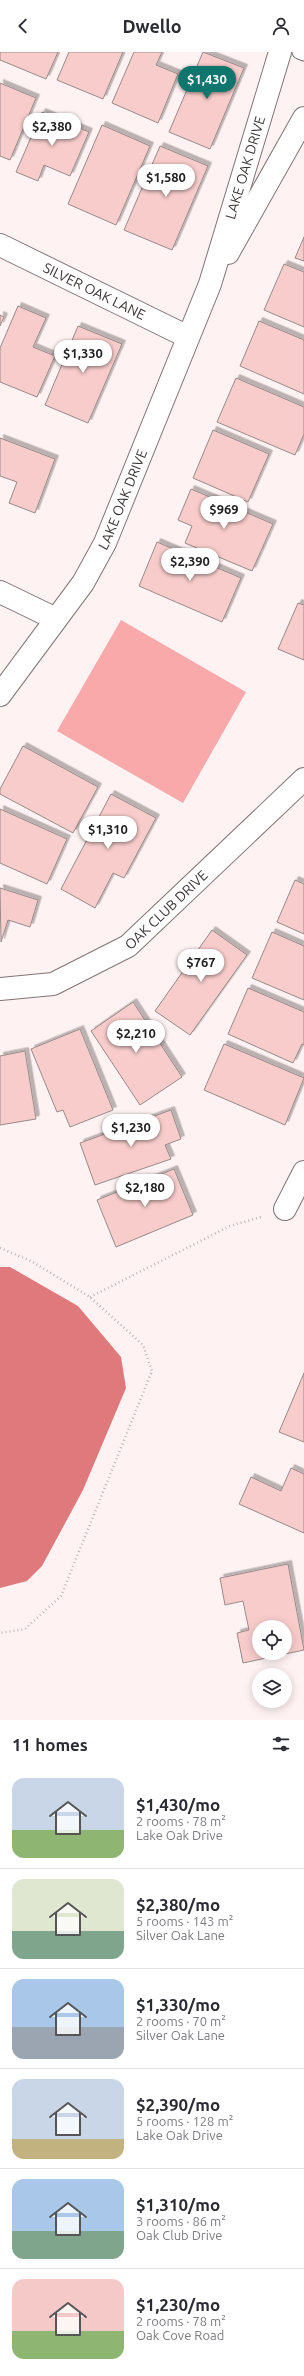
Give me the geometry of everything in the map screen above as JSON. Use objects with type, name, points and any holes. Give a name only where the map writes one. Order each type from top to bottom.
[{"type":"street","name":"LAKE OAK DRIVE","points":[[0,695],[83,583],[105,543],[210,284],[280,52]]},
{"type":"street","name":"LAKE OAK DRIVE","points":[[210,284],[270,182],[304,118]]},
{"type":"street","name":"SILVER OAK LANE","points":[[0,244],[188,337]]},
{"type":"street","points":[[0,592],[56,619]]},
{"type":"street","name":"OAK CLUB DRIVE","points":[[0,989],[53,984],[128,946],[304,779]]},
{"type":"street","points":[[285,1209],[304,1172]]},
{"type":"lane","points":[[300,52],[304,54]]},
{"type":"path","points":[[90,1297],[230,1226],[285,1209]]},
{"type":"path","points":[[0,1248],[32,1261],[90,1297],[143,1345],[152,1371],[61,1596],[25,1629],[0,1633]]},
{"type":"shaded area","points":[[121,620],[246,692],[183,803],[57,731]]},
{"type":"shaded area","points":[[0,1267],[10,1267],[78,1306],[121,1357],[126,1388],[83,1490],[42,1566],[27,1581],[0,1588]]},
{"type":"building","points":[[0,52],[58,52],[46,79],[0,60]]},
{"type":"building","points":[[69,52],[123,52],[103,99],[57,80]]},
{"type":"building","points":[[134,52],[162,52],[156,65],[178,74],[158,123],[112,103]]},
{"type":"building","points":[[203,52],[244,68],[210,149],[169,132]]},
{"type":"building","points":[[0,83],[36,98],[10,160],[0,156]]},
{"type":"building","points":[[42,112],[89,132],[70,176],[44,165],[38,181],[16,172]]},
{"type":"building","points":[[102,125],[150,146],[116,225],[68,204]]},
{"type":"building","points":[[160,146],[208,166],[172,250],[124,230]]},
{"type":"building","points":[[304,237],[304,261],[295,258]]},
{"type":"building","points":[[284,264],[304,272],[304,327],[264,310]]},
{"type":"building","points":[[18,306],[46,318],[33,347],[55,356],[37,397],[0,382],[0,348]]},
{"type":"building","points":[[0,315],[4,317],[0,326]]},
{"type":"building","points":[[259,321],[304,340],[304,394],[240,366]]},
{"type":"building","points":[[78,326],[122,344],[88,423],[45,405]]},
{"type":"building","points":[[236,378],[304,407],[304,434],[295,455],[217,422]]},
{"type":"building","points":[[213,430],[269,454],[248,502],[193,478]]},
{"type":"building","points":[[0,438],[55,459],[35,513],[9,503],[17,482],[0,476]]},
{"type":"building","points":[[191,489],[273,524],[252,571],[185,543],[192,526],[178,520]]},
{"type":"building","points":[[157,542],[241,578],[222,622],[139,586]]},
{"type":"building","points":[[298,603],[304,605],[304,660],[278,649]]},
{"type":"building","points":[[23,746],[98,787],[73,833],[0,794],[0,789]]},
{"type":"building","points":[[111,794],[156,818],[124,878],[113,873],[95,908],[61,889]]},
{"type":"building","points":[[0,809],[67,839],[47,884],[0,863]]},
{"type":"building","points":[[295,880],[304,884],[304,934],[277,922]]},
{"type":"building","points":[[0,888],[38,900],[30,927],[8,920],[1,942]]},
{"type":"building","points":[[212,930],[247,955],[190,1035],[155,1011]]},
{"type":"building","points":[[272,932],[304,946],[304,1000],[252,978]]},
{"type":"building","points":[[248,988],[304,1012],[304,1045],[302,1044],[293,1063],[228,1034]]},
{"type":"building","points":[[133,1002],[182,1077],[140,1105],[91,1031]]},
{"type":"building","points":[[80,1029],[113,1110],[70,1127],[63,1110],[57,1112],[31,1049]]},
{"type":"building","points":[[224,1044],[304,1078],[285,1125],[204,1090]]},
{"type":"building","points":[[25,1051],[36,1119],[0,1125],[0,1056]]},
{"type":"building","points":[[171,1110],[181,1139],[165,1145],[171,1159],[95,1185],[80,1143]]},
{"type":"building","points":[[174,1169],[193,1215],[116,1247],[97,1200]]},
{"type":"building","points":[[304,1373],[304,1442],[279,1432]]},
{"type":"building","points":[[291,1468],[304,1474],[304,1533],[239,1504],[251,1477],[281,1491]]},
{"type":"building","points":[[288,1564],[304,1650],[292,1653],[292,1620],[252,1620],[252,1660],[257,1660],[243,1663],[237,1633],[249,1630],[243,1601],[225,1605],[220,1578]]}]
